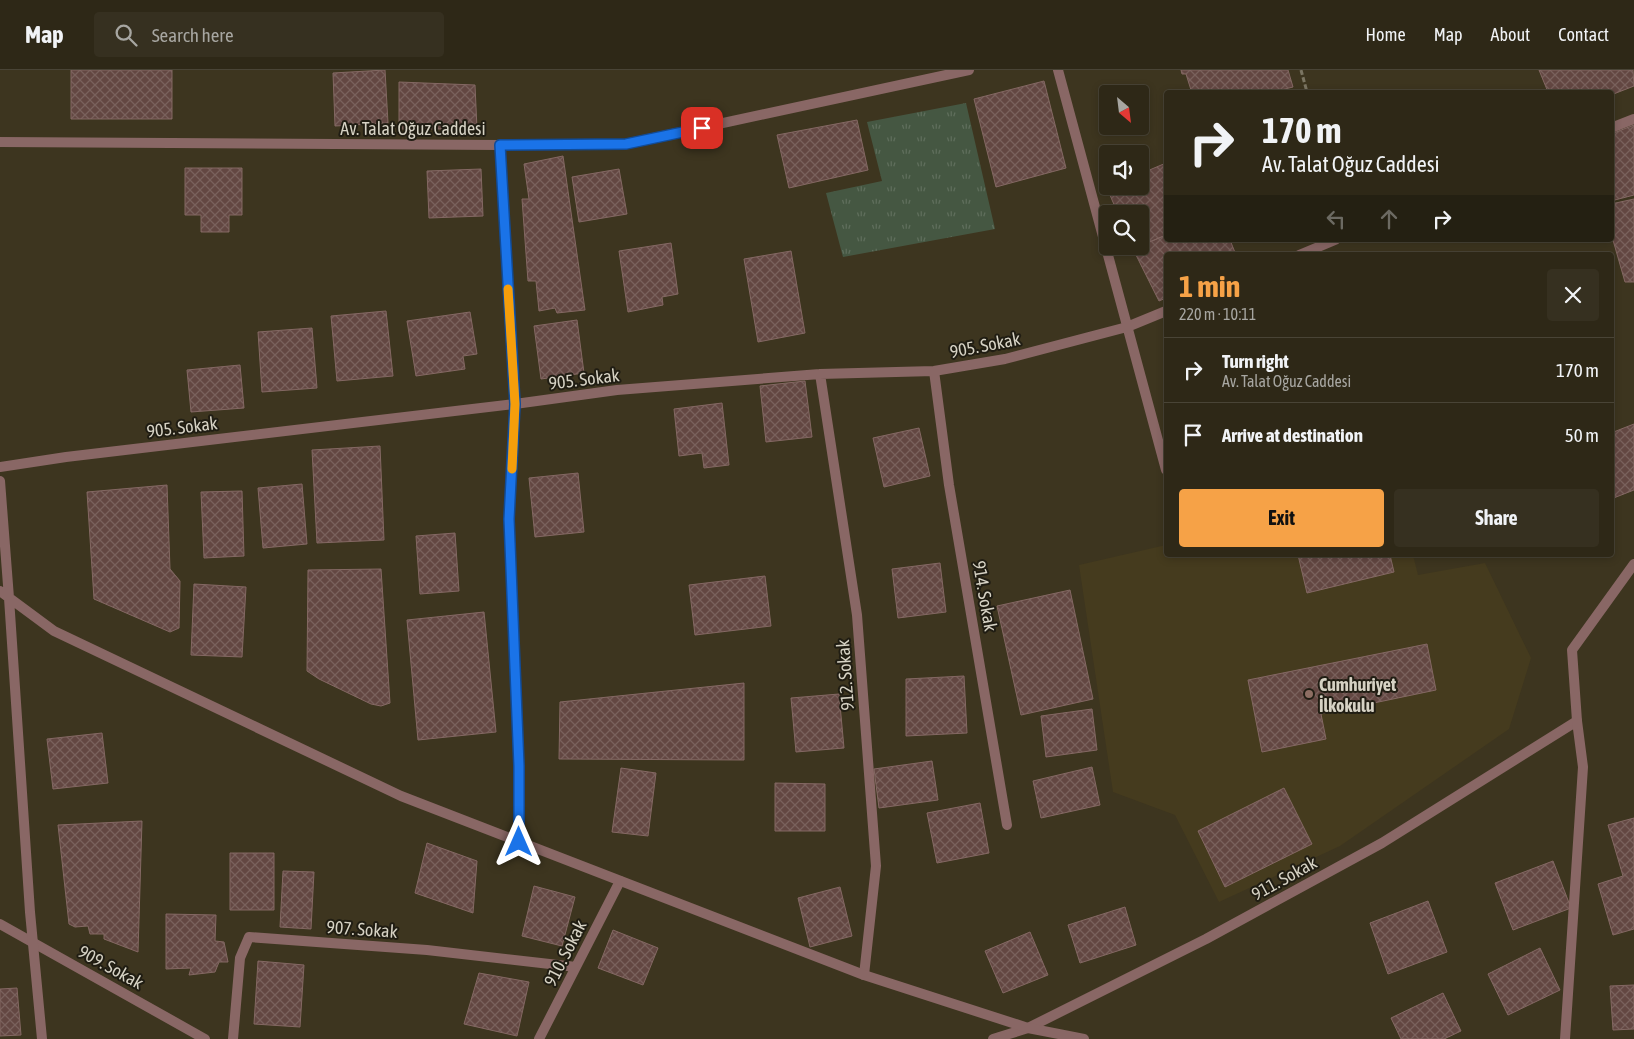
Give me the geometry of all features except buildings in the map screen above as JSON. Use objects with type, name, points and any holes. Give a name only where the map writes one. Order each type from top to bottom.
[{"type":"street","name":"Av. Talat Oğuz Caddesi","points":[[0,142],[626,144],[969,70]]},
{"type":"street","points":[[1058,70],[1164,462]]},
{"type":"street","points":[[1614,127],[1634,119]]},
{"type":"street","points":[[500,145],[515,404],[509,519],[519,766],[519,842]]},
{"type":"street","points":[[1306,252],[1330,242]]},
{"type":"street","name":"905. Sokak","points":[[0,466],[617,390],[820,374],[934,371],[1005,359],[1128,327],[1164,312]]},
{"type":"street","name":"914. Sokak","points":[[934,371],[949,485],[1008,825]]},
{"type":"street","name":"912. Sokak","points":[[820,374],[857,615],[876,866],[864,975]]},
{"type":"street","points":[[0,481],[33,942],[42,1039]]},
{"type":"street","points":[[1566,1039],[1583,767],[1577,721],[1572,650],[1634,564]]},
{"type":"street","points":[[0,590],[54,631],[401,796],[864,975],[1028,1028],[1084,1039]]},
{"type":"street","name":"911. Sokak","points":[[993,1039],[1028,1028],[1206,939],[1382,843],[1577,721]]},
{"type":"street","name":"910. Sokak","points":[[539,1039],[620,881]]},
{"type":"street","name":"909. Sokak","points":[[0,924],[205,1039]]},
{"type":"street","name":"907. Sokak","points":[[233,1039],[240,958],[249,937],[427,950],[576,967]]},
{"type":"path","points":[[1301,70],[1306,90]]},
{"type":"shaded area","name":"Cumhuriyet İlkokulu","points":[[1164,545],[1164,557],[1414,557],[1418,575],[1485,563],[1531,658],[1509,729],[1340,846],[1219,902],[1175,815],[1113,792],[1079,565]]},
{"type":"green space","points":[[966,103],[995,229],[843,257],[826,193],[882,181],[867,122]]},
{"type":"slow traffic","points":[[508,289],[515,404],[512,469]]},
{"type":"place","name":"Cumhuriyet İlkokulu","points":[[1309,694]]},
{"type":"route","points":[[519,842],[519,766],[509,519],[515,404],[500,145],[626,144],[702,128]]}]
